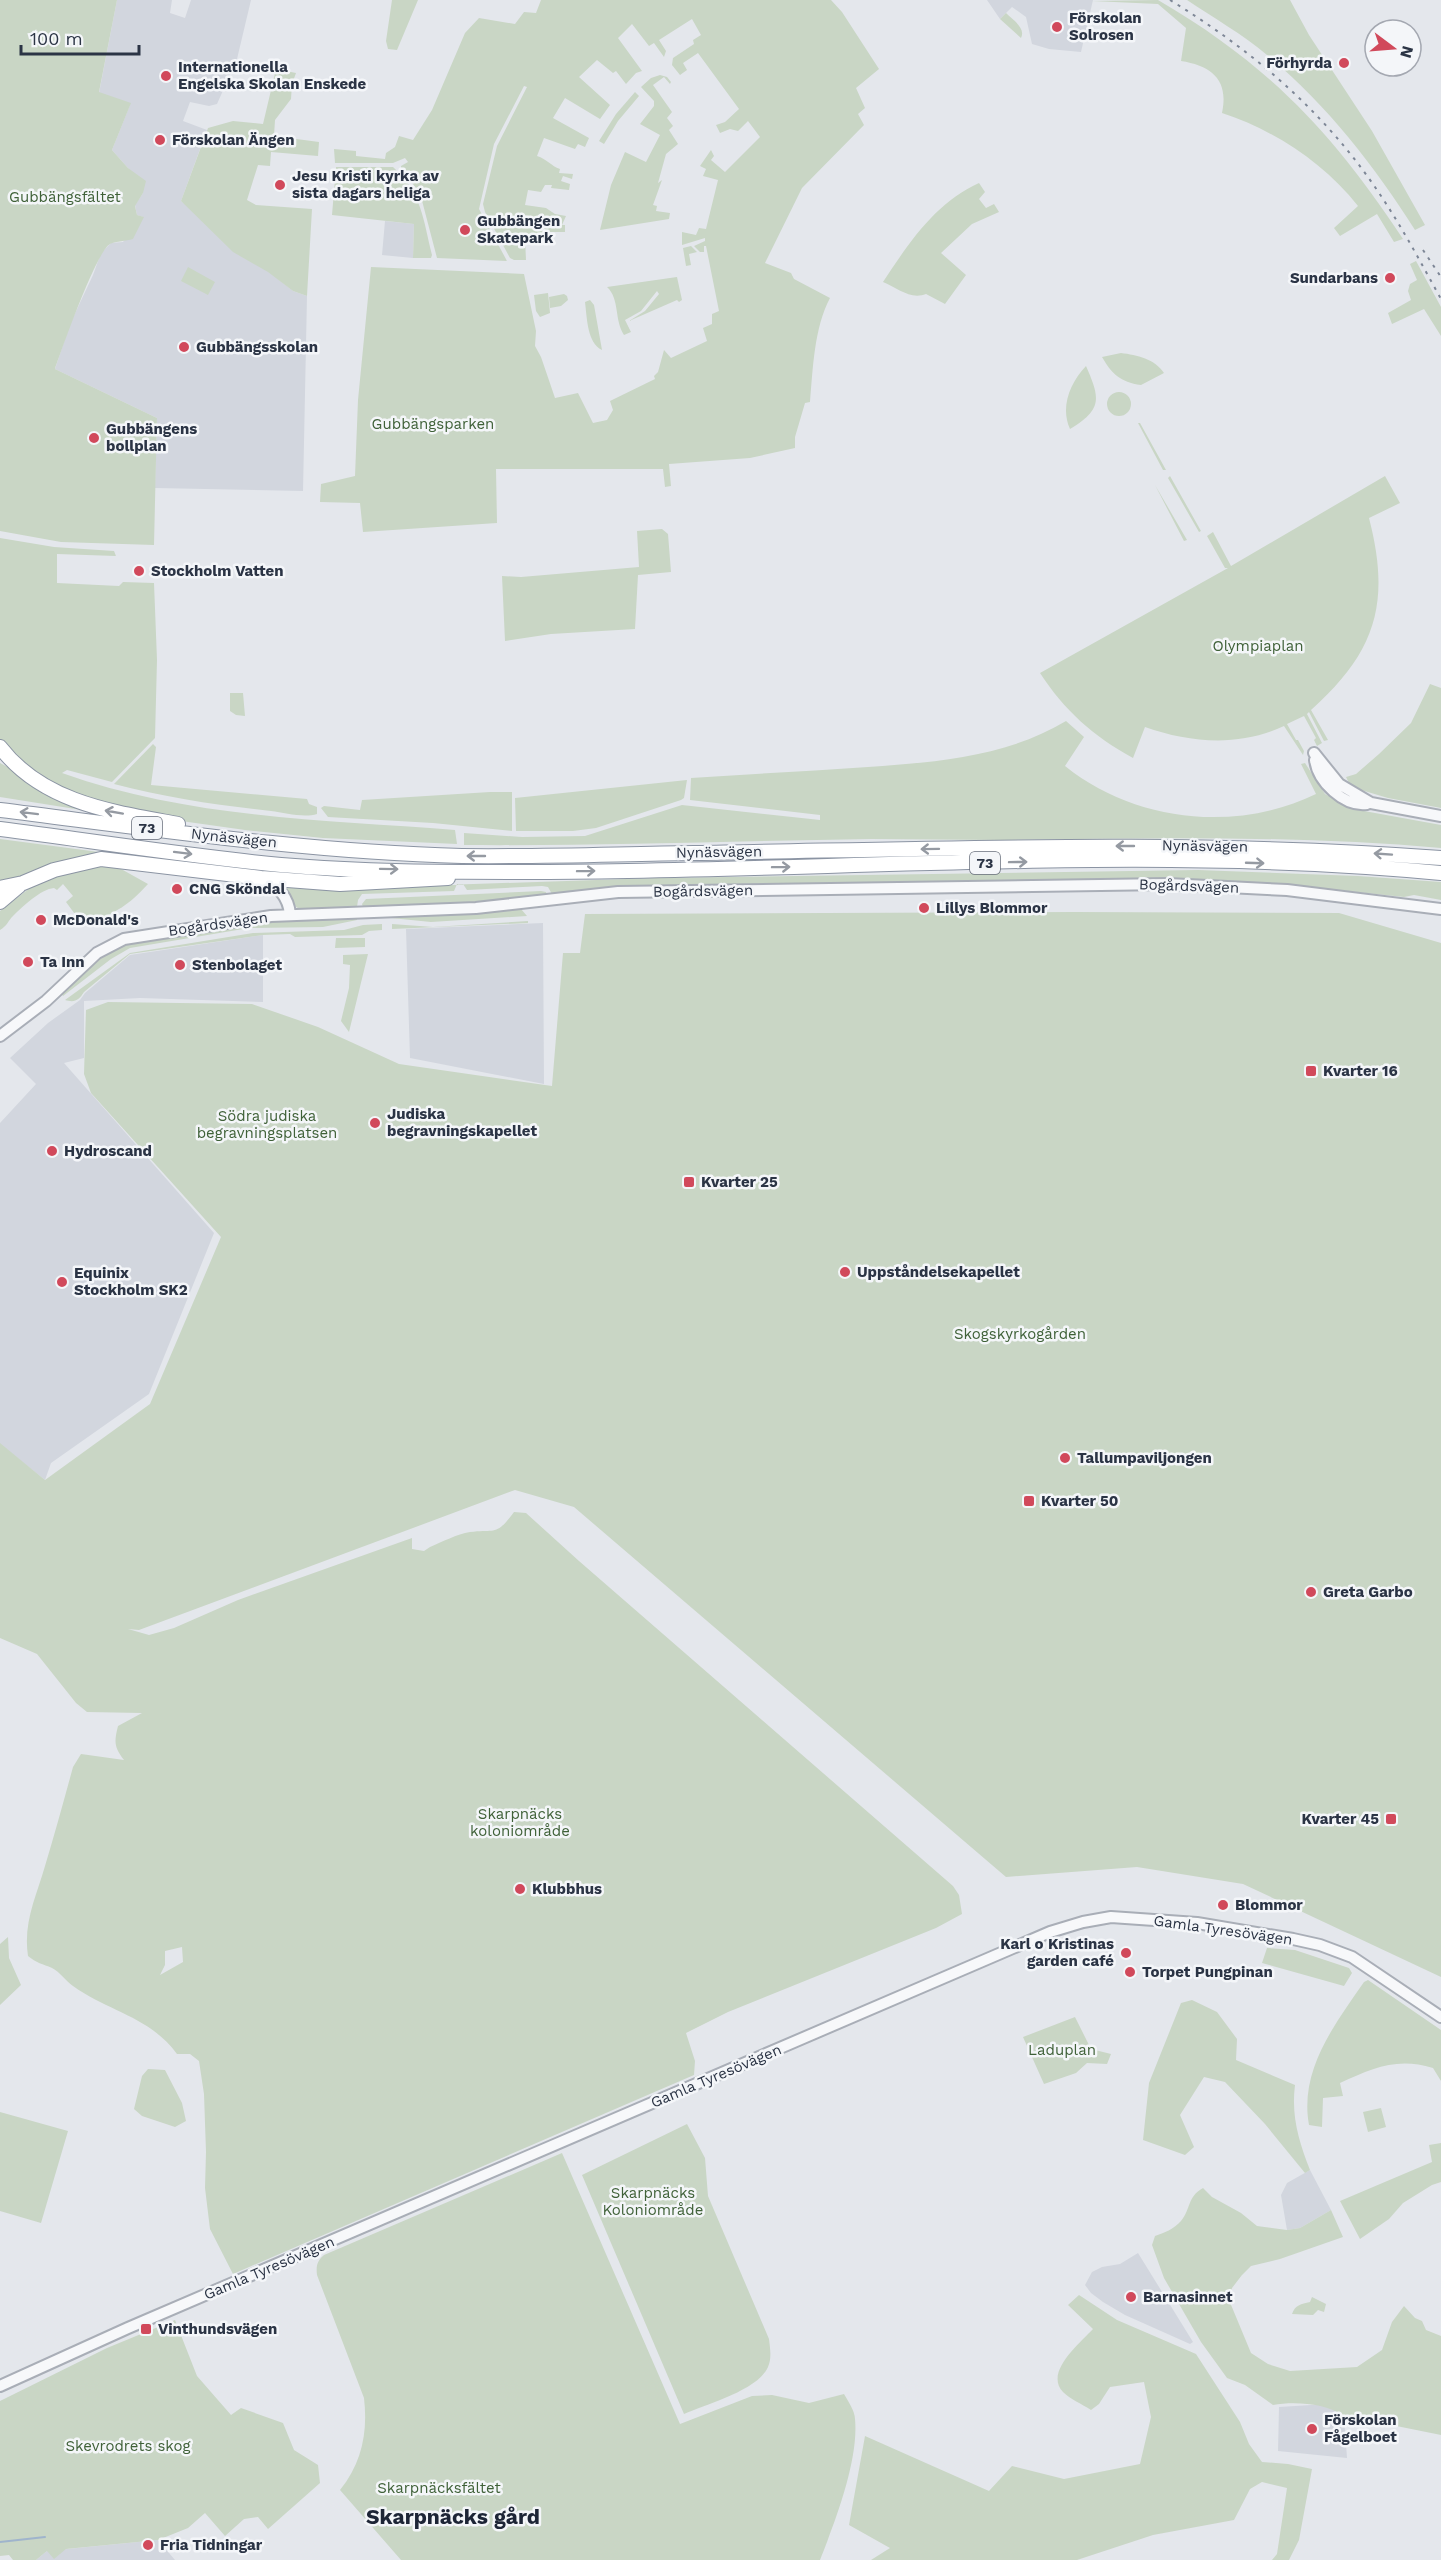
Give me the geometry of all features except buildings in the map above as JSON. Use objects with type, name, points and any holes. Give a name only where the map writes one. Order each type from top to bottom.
[{"type":"highway","points":[[0,747],[6,761],[43,786],[60,795],[102,810],[295,845]]},
{"type":"highway","name":"Nynäsvägen","points":[[0,810],[295,845],[402,854],[464,856],[1166,846],[1272,848],[1441,858]]},
{"type":"highway","name":"Nynäsvägen","points":[[0,829],[264,863],[350,869],[528,872],[1183,860],[1310,864],[1441,873]]},
{"type":"highway","points":[[0,888],[23,883],[54,870],[101,860],[340,884],[528,872]]},
{"type":"highway","points":[[264,878],[350,869]]},
{"type":"highway","points":[[0,902],[23,883]]},
{"type":"street","points":[[1371,803],[1339,784],[1314,753],[1322,778],[1335,793],[1353,802],[1371,803],[1441,816]]},
{"type":"street","points":[[264,878],[282,891],[289,902],[290,914]]},
{"type":"street","name":"Bogårdsvägen","points":[[0,1036],[46,1001],[97,953],[124,939],[182,928],[290,914],[476,908],[618,892],[1168,884],[1287,890],[1441,909]]},
{"type":"street","name":"Gamla Tyresövägen","points":[[0,2386],[128,2328],[1050,1932],[1083,1922],[1111,1917],[1184,1922],[1320,1945],[1365,1964],[1441,2017]]},
{"type":"shaded area","name":"Gubbängsskolan","points":[[117,0],[172,0],[170,13],[185,18],[191,0],[251,0],[237,59],[217,104],[209,106],[190,102],[183,121],[207,130],[181,201],[293,291],[307,296],[303,491],[155,488],[157,418],[55,369],[70,324],[101,253],[111,243],[123,242],[143,217],[137,215],[135,205],[143,193],[128,168],[112,150],[130,105],[99,93]]},
{"type":"shaded area","name":"Förskolan Solrosen","points":[[987,0],[1093,0],[1081,52],[1049,49],[1032,44],[1026,17],[1012,7],[1000,19]]},
{"type":"shaded area","points":[[385,221],[414,224],[413,258],[382,255]]},
{"type":"shaded area","points":[[543,923],[544,1084],[410,1058],[406,929]]},
{"type":"shaded area","points":[[263,935],[263,1002],[140,998],[84,1001],[84,1058],[64,1063],[214,1233],[149,1394],[51,1463],[45,1480],[0,1444],[0,1123],[36,1084],[10,1058],[48,1023],[80,1000],[85,993],[130,955]]},
{"type":"shaded area","points":[[1310,2170],[1331,2210],[1300,2228],[1287,2230],[1281,2195],[1287,2183]]},
{"type":"shaded area","name":"Barnasinnet","points":[[1138,2253],[1193,2342],[1190,2344],[1125,2315],[1091,2293],[1085,2285],[1092,2272],[1102,2267],[1120,2264]]},
{"type":"shaded area","name":"Förskolan Fågelboet","points":[[1343,2403],[1347,2458],[1278,2451],[1279,2407]]},
{"type":"shaded area","points":[[158,2540],[175,2560],[36,2560],[47,2551]]},
{"type":"green space","name":"Gubbängsfältet","points":[[0,0],[117,0],[99,92],[131,103],[112,150],[128,168],[146,181],[143,193],[135,206],[137,215],[144,217],[133,239],[110,244],[96,264],[55,369],[157,418],[154,545],[61,542],[0,531]]},
{"type":"green space","points":[[392,0],[418,0],[397,50],[388,49],[386,41]]},
{"type":"green space","name":"Gubbängsparken","points":[[541,0],[831,0],[842,12],[879,69],[856,88],[865,108],[858,114],[864,125],[802,188],[765,263],[791,273],[794,279],[830,298],[817,335],[810,402],[805,403],[795,437],[795,448],[750,458],[669,464],[671,486],[665,487],[663,469],[496,469],[497,523],[363,532],[360,503],[320,502],[321,484],[355,476],[358,400],[371,267],[524,274],[536,331],[535,346],[555,398],[578,393],[593,423],[607,420],[613,410],[610,401],[655,379],[654,376],[658,372],[664,350],[671,358],[707,341],[703,328],[712,324],[712,314],[719,311],[706,246],[704,246],[704,252],[700,252],[694,246],[705,241],[705,238],[682,245],[682,232],[696,235],[699,228],[706,229],[718,180],[703,176],[706,169],[700,166],[711,150],[714,156],[711,160],[725,172],[760,137],[748,121],[738,131],[730,129],[720,133],[716,125],[725,122],[739,109],[698,53],[683,63],[687,70],[680,75],[672,65],[673,58],[694,44],[693,40],[701,35],[692,19],[659,40],[666,51],[664,57],[654,43],[649,46],[632,24],[618,38],[642,71],[636,73],[626,84],[616,71],[613,73],[597,60],[579,77],[610,105],[600,119],[565,98],[553,118],[589,138],[585,147],[578,144],[575,149],[544,138],[537,156],[560,169],[559,173],[573,174],[572,179],[563,176],[561,181],[570,184],[569,190],[545,185],[541,192],[528,190],[525,205],[546,208],[555,214],[566,216],[562,225],[565,225],[565,232],[547,232],[543,226],[538,227],[538,222],[534,222],[536,229],[544,232],[538,233],[538,237],[525,238],[526,260],[510,258],[483,204],[497,146],[527,87],[524,86],[494,144],[479,209],[507,261],[437,258],[420,193],[401,169],[401,166],[408,162],[405,158],[393,163],[335,163],[334,149],[356,151],[356,156],[385,159],[386,153],[395,147],[399,136],[413,140],[432,110],[465,33],[479,18],[515,24],[524,12],[536,13]]},
{"type":"green space","points":[[1158,0],[1233,49],[1296,104],[1351,166],[1403,239],[1394,242],[1377,214],[1340,236],[1334,228],[1358,206],[1330,176],[1297,150],[1260,129],[1222,113],[1223,92],[1216,76],[1192,63],[1181,61],[1186,28],[1158,4],[1092,1]]},
{"type":"green space","points":[[1187,0],[1290,0],[1309,35],[1372,131],[1425,225],[1415,230],[1383,182],[1348,136],[1289,74],[1248,40]]},
{"type":"green space","points":[[1006,13],[1022,31],[1021,38],[1000,19]]},
{"type":"green space","points":[[276,69],[296,73],[292,84],[291,99],[275,120],[274,136],[319,142],[318,156],[271,152],[270,166],[258,165],[247,200],[256,205],[312,209],[307,296],[293,291],[268,272],[233,252],[181,201],[208,128],[233,121],[263,124]]},
{"type":"green space","points":[[660,75],[667,77],[670,84],[664,77],[653,85],[672,112],[667,118],[673,126],[669,130],[678,144],[666,154],[658,183],[662,180],[653,205],[657,206],[656,211],[670,213],[669,219],[600,230],[611,185],[625,152],[646,162],[660,135],[640,124],[654,106],[654,101],[641,87],[651,78]]},
{"type":"green space","points":[[635,92],[639,96],[618,121],[604,144],[599,141],[616,114]]},
{"type":"green space","points":[[336,167],[393,167],[403,177],[416,197],[431,258],[413,258],[414,224],[332,215]]},
{"type":"green space","points":[[979,183],[985,192],[979,199],[986,208],[994,204],[999,212],[972,224],[941,253],[966,275],[945,304],[926,294],[915,296],[883,282],[924,225],[949,201]]},
{"type":"green space","points":[[691,246],[697,252],[689,254],[691,265],[686,266],[683,248]]},
{"type":"green space","points":[[1416,261],[1441,307],[1441,336],[1424,309],[1392,324],[1388,313],[1411,300],[1408,291],[1410,284],[1417,280],[1410,264]]},
{"type":"green space","points":[[188,267],[215,282],[208,295],[181,281]]},
{"type":"green space","points":[[677,277],[682,300],[679,302],[677,300],[629,321],[645,311],[659,294],[657,291],[641,311],[625,320],[631,332],[624,335],[614,297],[607,287]]},
{"type":"green space","points":[[548,293],[550,313],[540,317],[536,311],[534,295]]},
{"type":"green space","points":[[564,294],[568,300],[561,306],[550,308],[549,297]]},
{"type":"green space","points":[[590,300],[594,305],[602,350],[593,342],[589,329],[585,302]]},
{"type":"green space","points":[[1121,353],[1151,361],[1164,373],[1141,385],[1122,379],[1113,373],[1102,357]]},
{"type":"green space","points":[[1086,366],[1094,387],[1096,402],[1088,415],[1070,429],[1066,412],[1068,396],[1075,380]]},
{"type":"green space","points":[[1119,392],[1124,393],[1130,399],[1130,409],[1124,415],[1119,416],[1114,415],[1108,409],[1107,404],[1108,399],[1114,393]]},
{"type":"green space","points":[[1138,423],[1140,423],[1166,470],[1163,470]]},
{"type":"green space","points":[[1170,476],[1201,531],[1199,532],[1168,478]]},
{"type":"green space","name":"Olympiaplan","points":[[1385,476],[1400,503],[1369,518],[1378,576],[1373,624],[1364,646],[1351,667],[1333,689],[1311,710],[1328,740],[1324,741],[1309,712],[1307,714],[1322,743],[1317,746],[1314,740],[1316,738],[1304,716],[1287,724],[1304,751],[1303,755],[1284,726],[1267,733],[1233,740],[1180,737],[1145,727],[1133,758],[1105,741],[1080,721],[1059,699],[1040,673],[1228,568],[1225,568],[1207,536],[1213,532],[1231,566]]},
{"type":"green space","points":[[1155,485],[1187,540],[1184,541]]},
{"type":"green space","points":[[662,529],[668,534],[671,572],[638,575],[635,629],[551,634],[505,641],[502,576],[521,577],[639,567],[637,531]]},
{"type":"green space","points":[[0,538],[54,547],[114,551],[116,556],[57,554],[57,583],[119,586],[123,582],[154,583],[157,660],[155,738],[112,782],[67,770],[62,773],[110,788],[207,808],[256,815],[455,830],[457,844],[323,838],[174,820],[104,805],[37,779],[0,742]]},
{"type":"green space","points":[[1430,684],[1441,688],[1441,808],[1388,798],[1351,787],[1346,777],[1356,774],[1411,723]]},
{"type":"green space","points":[[230,693],[243,693],[245,716],[236,715],[230,711]]},
{"type":"green space","points":[[1066,721],[1084,737],[1065,766],[1093,785],[1122,799],[1154,810],[1186,816],[1219,817],[1252,814],[1285,806],[1316,794],[1301,764],[1305,763],[1325,794],[1353,809],[1441,825],[1441,848],[1331,841],[1220,838],[871,839],[464,845],[464,833],[522,837],[585,836],[682,805],[820,820],[820,815],[690,800],[691,778],[945,760],[1019,743]]},
{"type":"green space","points":[[153,744],[156,747],[151,785],[307,799],[309,804],[317,807],[317,814],[294,815],[211,804],[114,784]]},
{"type":"green space","points":[[0,763],[89,809],[88,811],[0,797]]},
{"type":"green space","points":[[687,780],[684,798],[681,800],[596,828],[573,831],[516,831],[515,798]]},
{"type":"green space","points":[[512,792],[512,831],[433,823],[328,817],[321,808],[324,806],[360,810],[362,800]]},
{"type":"green space","points":[[0,839],[175,862],[111,856],[80,857],[0,884]]},
{"type":"green space","points":[[114,865],[148,884],[128,903],[115,911],[91,924],[87,917],[80,921],[66,902],[73,896],[63,884],[57,890],[49,889],[32,899],[0,930],[0,911],[35,884],[78,867]]},
{"type":"green space","points":[[1198,870],[1358,876],[1441,882],[1441,900],[1414,895],[1404,897],[1281,884],[1187,879],[648,887],[553,896],[548,887],[542,886],[467,890],[463,884],[655,878]]},
{"type":"green space","points":[[283,885],[385,887],[457,885],[454,891],[362,894],[357,907],[300,909],[296,907]]},
{"type":"green space","points":[[546,892],[547,896],[487,902],[363,907],[362,904],[366,899]]},
{"type":"green space","points":[[521,909],[527,916],[431,922],[391,918]]},
{"type":"green space","name":"Skogskyrkogården","points":[[1339,913],[1441,943],[1441,1977],[1243,1884],[1137,1867],[1006,1877],[574,1507],[515,1490],[139,1630],[128,1629],[149,1635],[174,1628],[238,1600],[412,1538],[412,1549],[424,1551],[460,1534],[495,1530],[503,1525],[514,1512],[526,1513],[953,1886],[959,1895],[962,1914],[936,1928],[728,2012],[686,2033],[695,2061],[694,2075],[233,2274],[210,2229],[205,2188],[204,2094],[199,2061],[190,2054],[177,2054],[154,2031],[87,1995],[55,1970],[28,1956],[27,1932],[31,1910],[73,1767],[81,1754],[124,1760],[116,1744],[118,1726],[142,1713],[87,1712],[76,1703],[37,1654],[0,1638],[0,1443],[45,1480],[150,1404],[221,1237],[91,1093],[84,1074],[86,1010],[108,1002],[252,1004],[318,1027],[399,1064],[552,1086],[563,953],[580,953],[585,914]],"holes":[[[182,1947],[183,1962],[160,1975],[165,1965],[165,1951]]]},
{"type":"green space","points":[[357,917],[357,920],[323,927],[249,928],[130,948],[111,959],[63,996],[61,993],[96,959],[132,942],[267,922]]},
{"type":"green space","points":[[528,921],[528,923],[392,929],[392,924],[433,927]]},
{"type":"green space","points":[[382,924],[382,930],[369,931],[362,935],[295,937],[290,934],[263,935],[130,954],[78,999],[65,1000],[130,953],[253,933],[344,930],[363,925]]},
{"type":"green space","points":[[336,938],[365,938],[365,947],[335,948]]},
{"type":"green space","points":[[368,954],[349,1032],[341,1021],[349,988],[350,965],[343,964],[343,955]]},
{"type":"green space","points":[[8,1937],[9,1958],[21,1985],[0,2005],[0,1944]]},
{"type":"green space","points":[[1267,1948],[1295,1950],[1349,1968],[1352,1973],[1344,1986],[1262,1963]]},
{"type":"green space","points":[[1368,1980],[1441,2030],[1441,2081],[1433,2068],[1420,2065],[1396,2064],[1374,2069],[1340,2083],[1343,2096],[1323,2098],[1322,2127],[1309,2125],[1307,2105],[1314,2067],[1331,2031],[1364,1982]]},
{"type":"green space","points":[[1192,2000],[1217,2012],[1237,2039],[1236,2060],[1295,2085],[1294,2107],[1297,2129],[1310,2170],[1305,2173],[1265,2124],[1225,2082],[1204,2077],[1180,2115],[1194,2147],[1185,2155],[1143,2140],[1149,2083],[1181,2003]]},
{"type":"green space","name":"Laduplan","points":[[1075,2017],[1091,2049],[1111,2054],[1107,2064],[1087,2063],[1076,2073],[1044,2084],[1023,2037]]},
{"type":"green space","points":[[148,2069],[165,2070],[182,2103],[186,2121],[175,2127],[142,2116],[134,2109],[142,2076]]},
{"type":"green space","points":[[1381,2108],[1386,2127],[1368,2132],[1363,2112]]},
{"type":"green space","points":[[0,2112],[68,2131],[41,2223],[0,2211]]},
{"type":"green space","name":"Skarpnäcks Koloniområde","points":[[687,2124],[705,2158],[708,2196],[769,2339],[770,2360],[768,2367],[754,2383],[684,2414],[582,2175]]},
{"type":"green space","points":[[1441,2143],[1441,2182],[1403,2203],[1389,2219],[1360,2239],[1340,2201],[1432,2162],[1429,2145]]},
{"type":"green space","name":"Skarpnäcksfältet","points":[[562,2153],[680,2424],[752,2396],[772,2395],[809,2403],[844,2394],[855,2416],[853,2453],[845,2491],[820,2560],[401,2560],[340,2490],[354,2469],[362,2447],[365,2423],[364,2398],[317,2275],[320,2259],[324,2255]]},
{"type":"green space","points":[[1203,2188],[1212,2197],[1241,2213],[1257,2226],[1287,2230],[1300,2228],[1331,2210],[1343,2237],[1280,2259],[1251,2266],[1242,2275],[1232,2288],[1229,2300],[1251,2353],[1268,2364],[1290,2371],[1357,2367],[1382,2350],[1392,2322],[1404,2306],[1415,2318],[1422,2321],[1426,2330],[1441,2336],[1441,2435],[1342,2415],[1318,2406],[1299,2403],[1273,2405],[1245,2385],[1227,2378],[1201,2342],[1164,2278],[1152,2245],[1155,2236],[1181,2221],[1194,2195]]},
{"type":"green space","points":[[1079,2295],[1117,2320],[1196,2354],[1240,2422],[1249,2444],[1262,2462],[1312,2469],[1299,2540],[1289,2560],[1272,2560],[1277,2554],[1287,2488],[1262,2482],[1250,2489],[1234,2520],[1153,2535],[1077,2560],[871,2560],[890,2548],[849,2525],[865,2436],[989,2491],[1012,2466],[1064,2479],[1140,2464],[1151,2417],[1144,2382],[1110,2387],[1099,2404],[1091,2410],[1066,2395],[1058,2384],[1058,2376],[1066,2358],[1093,2329],[1068,2305]]},
{"type":"green space","points":[[1312,2297],[1326,2304],[1324,2312],[1318,2310],[1313,2315],[1292,2314],[1301,2304],[1310,2302]]},
{"type":"green space","name":"Skevrodrets skog","points":[[175,2320],[197,2376],[231,2415],[241,2408],[283,2423],[294,2450],[318,2465],[320,2483],[268,2529],[258,2517],[244,2519],[225,2536],[205,2513],[188,2528],[158,2540],[66,2549],[54,2559],[47,2551],[36,2560],[13,2560],[9,2555],[0,2556],[0,2401],[107,2348]]},
{"type":"waterway","points":[[0,2542],[45,2537]]},
{"type":"railway","points":[[1170,0],[1230,40],[1258,62],[1285,85],[1335,136],[1387,206],[1441,299]]},
{"type":"railway","points":[[1423,250],[1441,277]]},
{"type":"place","name":"Förskolan Solrosen","points":[[1057,27]]},
{"type":"place","name":"Förhyrda","points":[[1344,63]]},
{"type":"place","name":"Internationella Engelska Skolan Enskede","points":[[166,76]]},
{"type":"place","name":"Förskolan Ängen","points":[[160,140]]},
{"type":"place","name":"Jesu Kristi kyrka av sista dagars heliga","points":[[280,185]]},
{"type":"place","name":"Gubbängen Skatepark","points":[[465,230]]},
{"type":"place","name":"Sundarbans","points":[[1390,278]]},
{"type":"place","name":"Gubbängsskolan","points":[[184,347]]},
{"type":"place","name":"Gubbängens bollplan","points":[[94,438]]},
{"type":"place","name":"Stockholm Vatten","points":[[139,571]]},
{"type":"place","name":"CNG Sköndal","points":[[177,889]]},
{"type":"place","name":"Lillys Blommor","points":[[924,908]]},
{"type":"place","name":"McDonald's","points":[[41,920]]},
{"type":"place","name":"Ta Inn","points":[[28,962]]},
{"type":"place","name":"Stenbolaget","points":[[180,965]]},
{"type":"place","name":"Kvarter 16","points":[[1311,1071]]},
{"type":"place","name":"Judiska begravningskapellet","points":[[375,1123]]},
{"type":"place","name":"Hydroscand","points":[[52,1151]]},
{"type":"place","name":"Kvarter 25","points":[[689,1182]]},
{"type":"place","name":"Uppståndelsekapellet","points":[[845,1272]]},
{"type":"place","name":"Equinix Stockholm SK2","points":[[62,1282]]},
{"type":"place","name":"Tallumpaviljongen","points":[[1065,1458]]},
{"type":"place","name":"Kvarter 50","points":[[1029,1501]]},
{"type":"place","name":"Greta Garbo","points":[[1311,1592]]},
{"type":"place","name":"Kvarter 45","points":[[1391,1819]]},
{"type":"place","name":"Klubbhus","points":[[520,1889]]},
{"type":"place","name":"Blommor","points":[[1223,1905]]},
{"type":"place","name":"Karl o Kristinas garden café","points":[[1126,1953]]},
{"type":"place","name":"Torpet Pungpinan","points":[[1130,1972]]},
{"type":"place","name":"Barnasinnet","points":[[1131,2297]]},
{"type":"place","name":"Vinthundsvägen","points":[[146,2329]]},
{"type":"place","name":"Förskolan Fågelboet","points":[[1312,2429]]},
{"type":"place","name":"Fria Tidningar","points":[[148,2545]]},
{"type":"district","name":"Skarpnäcks gård","points":[[453,2517]]},
{"type":"park label","name":"Södra judiska begravningsplatsen","points":[[267,1124]]},
{"type":"park label","name":"Skarpnäcks koloniområde","points":[[520,1822]]}]
